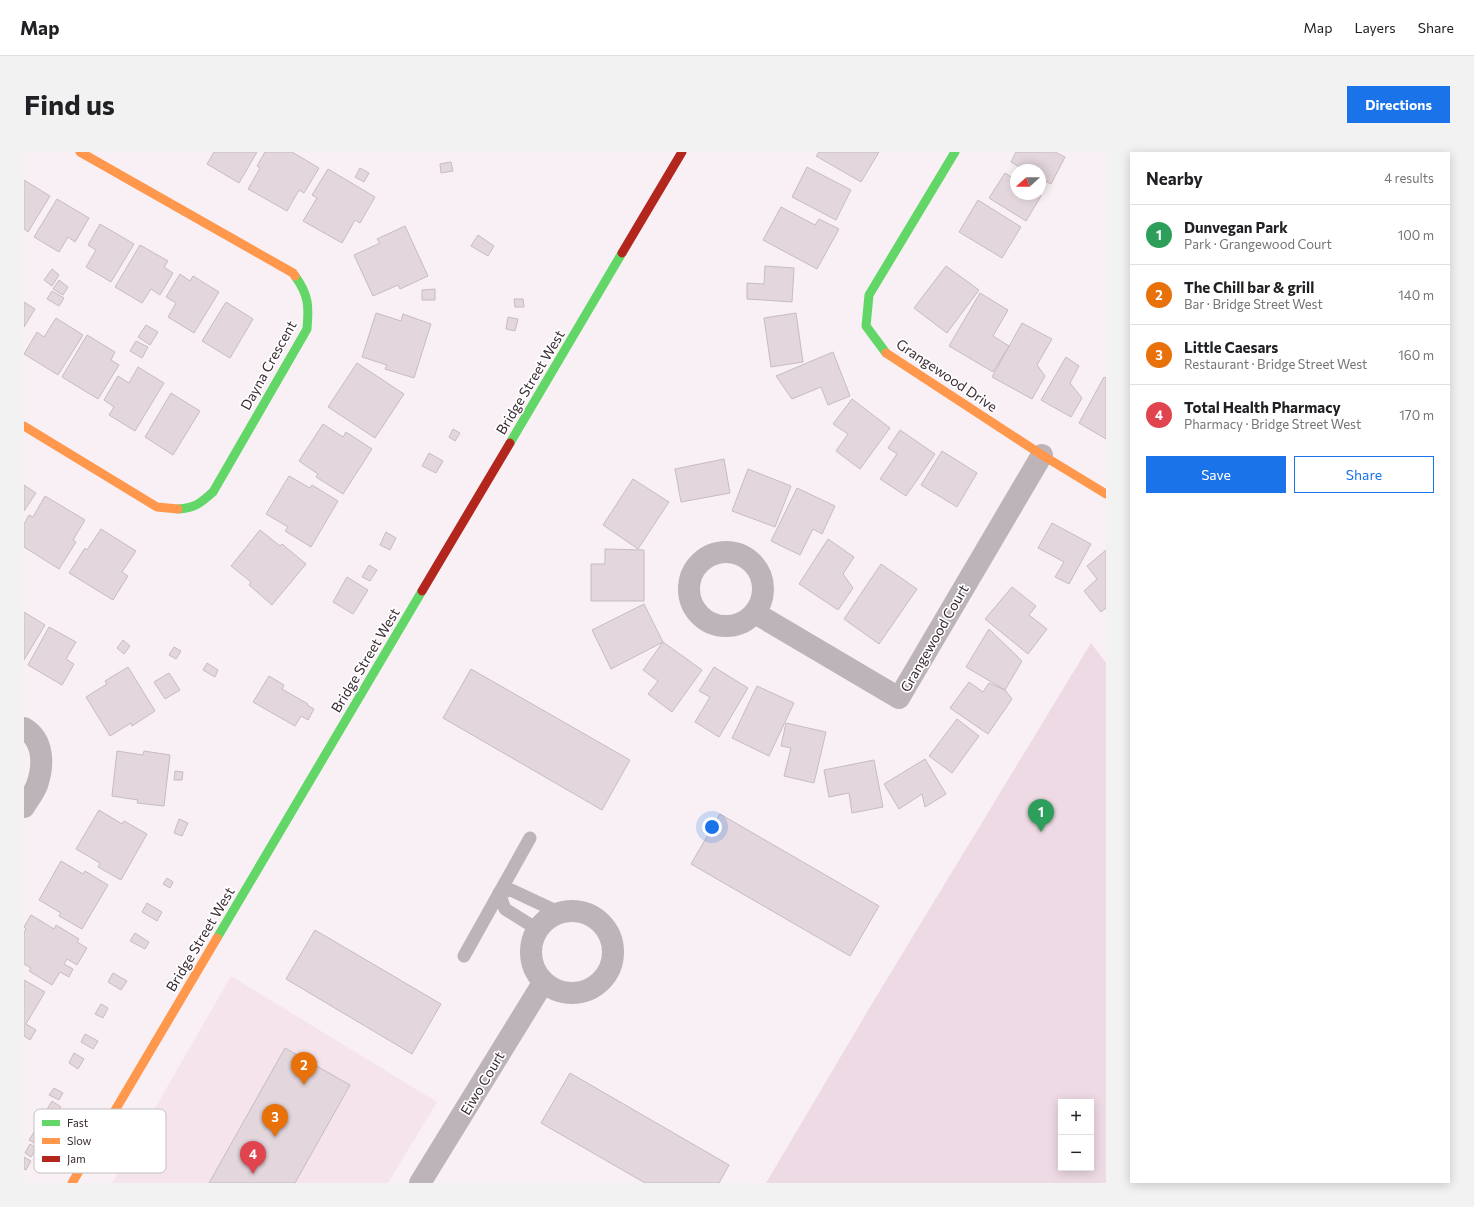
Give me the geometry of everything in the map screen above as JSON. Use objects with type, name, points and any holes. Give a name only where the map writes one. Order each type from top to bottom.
[{"type":"street","name":"Dayna Crescent","points":[[24,426],[157,507],[170,510],[187,507],[201,502],[212,492],[307,329],[309,306],[304,287],[293,273],[80,152]]},
{"type":"street","name":"Bridge Street West","points":[[116,1109],[682,152]]},
{"type":"street","name":"Grangewood Drive","points":[[955,152],[869,295],[866,326],[888,355],[1042,455],[1106,494]]},
{"type":"street","name":"Grangewood Court","points":[[755,612],[899,698],[1042,455]]},
{"type":"street","points":[[24,728],[32,733],[40,747],[42,764],[37,786],[24,807]]},
{"type":"street","points":[[573,910],[589,914],[601,922],[608,932],[613,946],[613,959],[608,973],[593,988],[580,993],[569,994],[555,990],[543,983],[535,973],[530,959],[531,945],[537,929],[547,918],[558,912],[573,910]]},
{"type":"street","name":"Eiwo Court","points":[[420,1183],[543,983]]},
{"type":"street","name":"Bridge Street West","points":[[72,1183],[78,1173]]},
{"type":"lane","points":[[464,956],[530,838]]},
{"type":"lane","points":[[499,893],[511,890],[558,912]]},
{"type":"lane","points":[[499,893],[505,908],[537,929]]},
{"type":"shaded area","points":[[1091,643],[1106,663],[1106,1183],[766,1183],[873,1002]]},
{"type":"shaded area","points":[[231,976],[437,1102],[388,1183],[112,1183],[118,1173],[166,1173],[166,1109],[155,1109]]},
{"type":"building","points":[[214,152],[257,152],[239,183],[207,164]]},
{"type":"building","points":[[265,152],[292,152],[319,168],[304,193],[299,190],[287,211],[248,189],[260,168],[257,166]]},
{"type":"building","points":[[819,152],[879,152],[861,182],[816,156]]},
{"type":"building","points":[[1016,152],[1055,152],[1065,157],[1051,184],[1046,181],[1046,164],[1014,164],[1011,162]]},
{"type":"building","points":[[451,162],[453,171],[441,173],[440,164]]},
{"type":"building","points":[[807,167],[851,190],[836,220],[792,197]]},
{"type":"building","points":[[360,168],[369,173],[364,182],[355,177]]},
{"type":"building","points":[[328,169],[375,197],[360,223],[355,220],[342,243],[303,221],[317,198],[312,195]]},
{"type":"building","points":[[1005,173],[1010,176],[1010,200],[1039,200],[1026,221],[989,198]]},
{"type":"building","points":[[24,180],[50,196],[28,232],[24,229]]},
{"type":"building","points":[[57,199],[89,218],[75,242],[68,237],[59,252],[34,237]]},
{"type":"building","points":[[978,200],[1021,227],[1002,258],[959,232]]},
{"type":"building","points":[[781,207],[815,225],[819,219],[839,229],[817,269],[763,240]]},
{"type":"building","points":[[100,224],[134,244],[111,282],[86,267],[96,250],[88,245]]},
{"type":"building","points":[[405,226],[428,276],[400,289],[398,285],[373,296],[354,255],[380,243],[377,239]]},
{"type":"building","points":[[478,235],[494,246],[488,256],[471,246]]},
{"type":"building","points":[[140,245],[168,261],[164,267],[173,273],[160,295],[151,289],[142,303],[115,287]]},
{"type":"building","points":[[765,266],[794,268],[792,302],[747,299],[747,283],[764,284]]},
{"type":"building","points":[[946,266],[979,290],[947,333],[914,308]]},
{"type":"building","points":[[52,269],[59,275],[52,286],[44,280]]},
{"type":"building","points":[[180,274],[190,281],[193,276],[219,292],[194,333],[168,317],[176,303],[166,297]]},
{"type":"building","points":[[59,280],[68,287],[63,295],[53,289]]},
{"type":"building","points":[[435,289],[435,300],[422,300],[422,290]]},
{"type":"building","points":[[52,291],[64,298],[59,306],[47,299]]},
{"type":"building","points":[[980,293],[1008,310],[993,336],[1009,346],[993,372],[949,346]]},
{"type":"building","points":[[514,299],[523,299],[524,307],[515,307]]},
{"type":"building","points":[[24,302],[35,309],[24,327]]},
{"type":"building","points":[[226,302],[253,319],[230,358],[202,341]]},
{"type":"building","points":[[376,313],[401,321],[403,314],[431,324],[414,378],[385,369],[387,365],[362,357]]},
{"type":"building","points":[[796,313],[803,362],[771,367],[764,318]]},
{"type":"building","points":[[508,317],[518,319],[515,331],[506,329]]},
{"type":"building","points":[[56,318],[83,335],[58,375],[24,354],[37,332],[44,337]]},
{"type":"building","points":[[1022,323],[1052,339],[1037,365],[1045,376],[1032,399],[992,377]]},
{"type":"building","points":[[146,325],[158,332],[150,345],[138,337]]},
{"type":"building","points":[[87,335],[115,352],[111,360],[119,365],[98,399],[62,377]]},
{"type":"building","points":[[136,341],[148,347],[142,358],[130,351]]},
{"type":"building","points":[[833,352],[850,396],[828,405],[821,387],[792,399],[776,376]]},
{"type":"building","points":[[1066,357],[1079,366],[1070,383],[1082,398],[1071,417],[1041,400]]},
{"type":"building","points":[[357,363],[404,394],[375,438],[328,407]]},
{"type":"building","points":[[138,367],[164,383],[135,431],[109,415],[114,407],[104,400],[118,376],[129,383]]},
{"type":"building","points":[[1104,377],[1106,378],[1106,439],[1079,423]]},
{"type":"building","points":[[171,393],[200,411],[173,455],[145,437]]},
{"type":"building","points":[[852,399],[890,428],[860,469],[836,451],[848,434],[833,424]]},
{"type":"building","points":[[323,424],[343,437],[346,432],[372,449],[343,494],[316,477],[318,474],[299,461]]},
{"type":"building","points":[[453,429],[460,433],[455,441],[449,437]]},
{"type":"building","points":[[900,430],[935,454],[906,496],[880,479],[897,454],[888,448]]},
{"type":"building","points":[[942,451],[977,473],[957,507],[921,485]]},
{"type":"building","points":[[429,453],[443,461],[436,473],[422,466]]},
{"type":"building","points":[[724,459],[730,493],[681,502],[675,469]]},
{"type":"building","points":[[748,469],[791,486],[775,527],[732,511]]},
{"type":"building","points":[[289,476],[310,488],[312,485],[338,501],[311,547],[285,531],[288,527],[266,514]]},
{"type":"building","points":[[633,479],[669,502],[638,549],[603,525]]},
{"type":"building","points":[[24,485],[36,493],[24,511]]},
{"type":"building","points":[[797,488],[835,506],[822,534],[813,529],[800,555],[771,541]]},
{"type":"building","points":[[45,496],[85,520],[73,540],[76,542],[59,569],[24,547],[24,524],[29,515],[33,517]]},
{"type":"building","points":[[1052,523],[1091,544],[1069,584],[1055,577],[1064,562],[1038,548]]},
{"type":"building","points":[[101,529],[136,551],[122,572],[128,576],[113,600],[69,573],[85,548],[87,550]]},
{"type":"building","points":[[260,530],[280,546],[282,544],[306,564],[272,605],[249,585],[251,582],[231,566]]},
{"type":"building","points":[[386,532],[396,538],[390,550],[380,545]]},
{"type":"building","points":[[828,539],[854,557],[843,574],[853,588],[838,610],[799,584]]},
{"type":"building","points":[[605,549],[644,550],[644,601],[591,601],[591,564],[605,564]]},
{"type":"building","points":[[1106,550],[1106,608],[1101,612],[1084,591],[1097,579],[1087,566]]},
{"type":"building","points":[[881,564],[917,589],[879,644],[844,619]]},
{"type":"building","points":[[369,565],[377,570],[370,581],[362,577]]},
{"type":"building","points":[[347,577],[368,590],[353,614],[333,602]]},
{"type":"building","points":[[1012,587],[1036,606],[1029,615],[1047,629],[1028,654],[985,619]]},
{"type":"building","points":[[644,604],[663,642],[611,669],[592,630]]},
{"type":"building","points":[[24,612],[45,625],[24,660]]},
{"type":"building","points":[[49,627],[76,642],[66,659],[74,664],[62,685],[28,665]]},
{"type":"building","points":[[989,629],[1022,661],[1005,690],[966,667]]},
{"type":"building","points":[[123,640],[130,646],[124,654],[117,648]]},
{"type":"building","points":[[663,642],[702,670],[672,712],[648,694],[658,681],[643,670]]},
{"type":"building","points":[[174,647],[181,651],[176,659],[169,655]]},
{"type":"building","points":[[207,663],[218,670],[215,677],[203,670]]},
{"type":"building","points":[[128,667],[155,711],[132,726],[131,723],[110,736],[86,697],[107,684],[105,681]]},
{"type":"building","points":[[714,667],[748,688],[719,737],[695,722],[710,697],[699,691]]},
{"type":"building","points":[[471,669],[630,760],[602,810],[443,718]]},
{"type":"building","points":[[169,673],[180,690],[165,699],[154,682]]},
{"type":"building","points":[[269,676],[284,685],[282,689],[314,709],[308,720],[301,716],[295,726],[253,702]]},
{"type":"building","points":[[969,682],[983,692],[989,683],[1005,690],[1012,699],[988,734],[950,708]]},
{"type":"building","points":[[757,686],[794,703],[769,756],[732,738]]},
{"type":"building","points":[[957,719],[979,736],[952,773],[929,756]]},
{"type":"building","points":[[786,723],[826,732],[814,783],[784,776],[791,748],[781,746]]},
{"type":"building","points":[[117,751],[143,755],[144,751],[170,755],[164,806],[137,803],[138,800],[112,796]]},
{"type":"building","points":[[925,759],[946,794],[925,807],[922,794],[899,809],[884,784]]},
{"type":"building","points":[[874,760],[883,807],[852,813],[849,793],[829,797],[824,770]]},
{"type":"building","points":[[175,771],[183,772],[182,780],[174,780]]},
{"type":"building","points":[[99,810],[122,824],[124,821],[147,834],[121,880],[98,867],[100,863],[76,849]]},
{"type":"building","points":[[720,814],[879,906],[850,956],[691,864]]},
{"type":"building","points":[[179,819],[188,823],[182,836],[174,833]]},
{"type":"building","points":[[61,861],[83,874],[85,871],[108,885],[82,929],[59,916],[61,913],[39,900]]},
{"type":"building","points":[[167,878],[173,882],[170,888],[163,884]]},
{"type":"building","points":[[147,903],[162,912],[157,921],[142,912]]},
{"type":"building","points":[[31,915],[54,929],[56,925],[79,939],[77,942],[87,948],[77,965],[67,959],[64,964],[73,969],[69,977],[60,972],[52,985],[29,971],[31,968],[24,964],[24,932],[26,929],[24,927]]},
{"type":"building","points":[[315,930],[441,1004],[412,1054],[286,979]]},
{"type":"building","points":[[135,933],[149,942],[145,949],[130,941]]},
{"type":"building","points":[[113,973],[127,981],[121,990],[108,982]]},
{"type":"building","points":[[24,980],[45,992],[26,1024],[36,1030],[30,1040],[24,1036]]},
{"type":"building","points":[[101,1004],[108,1008],[103,1018],[95,1014]]},
{"type":"building","points":[[85,1034],[98,1041],[93,1049],[81,1042]]},
{"type":"building","points":[[285,1048],[350,1085],[295,1183],[209,1183]]},
{"type":"building","points":[[74,1053],[84,1059],[78,1069],[69,1063]]},
{"type":"building","points":[[570,1073],[729,1165],[719,1183],[645,1183],[541,1123]]},
{"type":"building","points":[[54,1088],[63,1093],[59,1100],[49,1095]]},
{"type":"building","points":[[52,1101],[61,1107],[60,1109],[47,1109]]},
{"type":"building","points":[[34,1132],[34,1143],[29,1140]]},
{"type":"building","points":[[30,1144],[34,1147],[34,1152],[31,1157],[25,1153]]},
{"type":"building","points":[[24,1157],[31,1161],[26,1170],[24,1169]]},
{"type":"traffic: fast","points":[[886,353],[866,326],[869,295],[955,152]]},
{"type":"traffic: fast","points":[[510,443],[622,253]]},
{"type":"traffic: fast","points":[[178,509],[197,504],[213,492],[307,329],[307,301],[303,289],[295,276]]},
{"type":"traffic: fast","points":[[217,938],[422,591]]},
{"type":"traffic: slow","points":[[80,152],[293,273],[295,276]]},
{"type":"traffic: slow","points":[[886,353],[1042,455],[1106,494]]},
{"type":"traffic: slow","points":[[24,426],[157,507],[178,509]]},
{"type":"traffic: slow","points":[[116,1109],[217,938]]},
{"type":"traffic: slow","points":[[72,1183],[78,1173]]},
{"type":"traffic: jam","points":[[622,253],[682,152]]},
{"type":"traffic: jam","points":[[422,591],[510,443]]},
{"type":"place","name":"Dunvegan Park","points":[[1041,832]]},
{"type":"place","name":"The Chill bar & grill","points":[[304,1085]]},
{"type":"place","name":"Little Caesars","points":[[275,1137]]},
{"type":"place","name":"Total Health Pharmacy","points":[[253,1174]]}]
